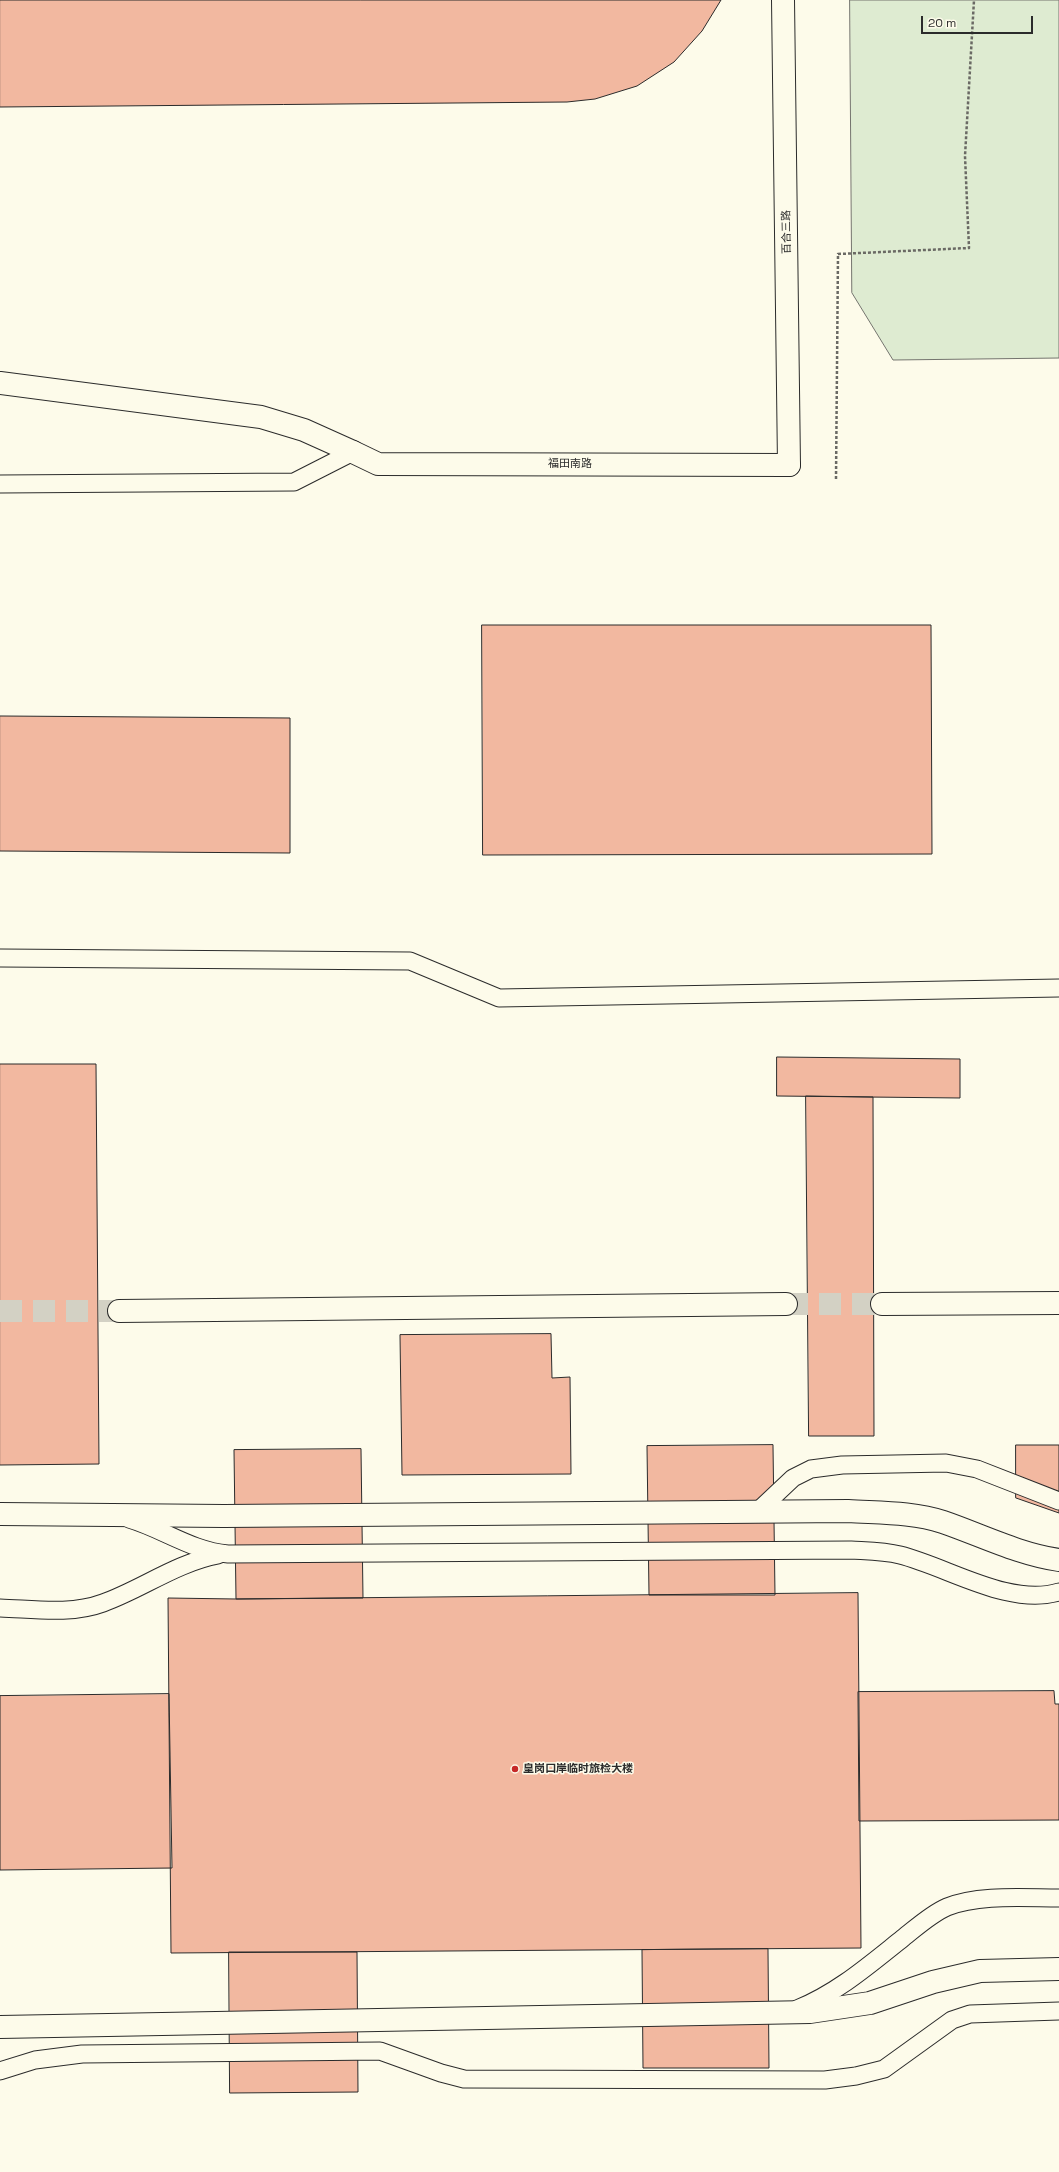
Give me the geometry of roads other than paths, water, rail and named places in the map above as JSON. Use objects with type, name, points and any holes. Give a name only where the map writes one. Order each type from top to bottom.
[{"type":"main road","name":"百合三路","points":[[783,0],[789,465]]},
{"type":"main road","name":"福田南路","points":[[0,383],[261,417],[304,430],[378,464],[789,465]]},
{"type":"main road","points":[[882,1304],[1059,1303]]},
{"type":"main road","points":[[118,1311],[387,1310],[786,1304]]},
{"type":"main road","points":[[0,1514],[224,1516],[848,1511],[925,1518],[942,1522],[1024,1552],[1059,1560]]},
{"type":"main road","points":[[0,2027],[775,2014],[842,2009],[870,2003],[933,1982],[980,1971],[1059,1969]]},
{"type":"lane","points":[[0,484],[294,482],[353,452]]},
{"type":"lane","points":[[0,958],[410,961],[499,998],[1059,988]]},
{"type":"lane","points":[[758,1511],[793,1478],[811,1469],[842,1465],[946,1463],[978,1470],[1059,1501]]},
{"type":"lane","points":[[118,1515],[166,1533],[195,1547],[211,1552],[228,1554],[851,1550],[900,1555],[995,1589],[1018,1594],[1038,1595],[1059,1592]]},
{"type":"lane","points":[[0,1608],[65,1610],[85,1608],[103,1603],[194,1560],[228,1554]]},
{"type":"lane","points":[[775,2014],[810,2004],[841,1987],[929,1918],[947,1907],[987,1899],[1059,1898]]},
{"type":"lane","points":[[0,2071],[35,2060],[82,2054],[380,2051],[441,2073],[464,2079],[825,2080],[856,2076],[884,2069],[952,2020],[970,2014],[1059,2011]]},
{"type":"tunnel","points":[[786,1304],[882,1304]]},
{"type":"tunnel","points":[[0,1311],[119,1311]]},
{"type":"place","name":"皇岗口岸临时旅检大楼","points":[[515,1769]]}]
